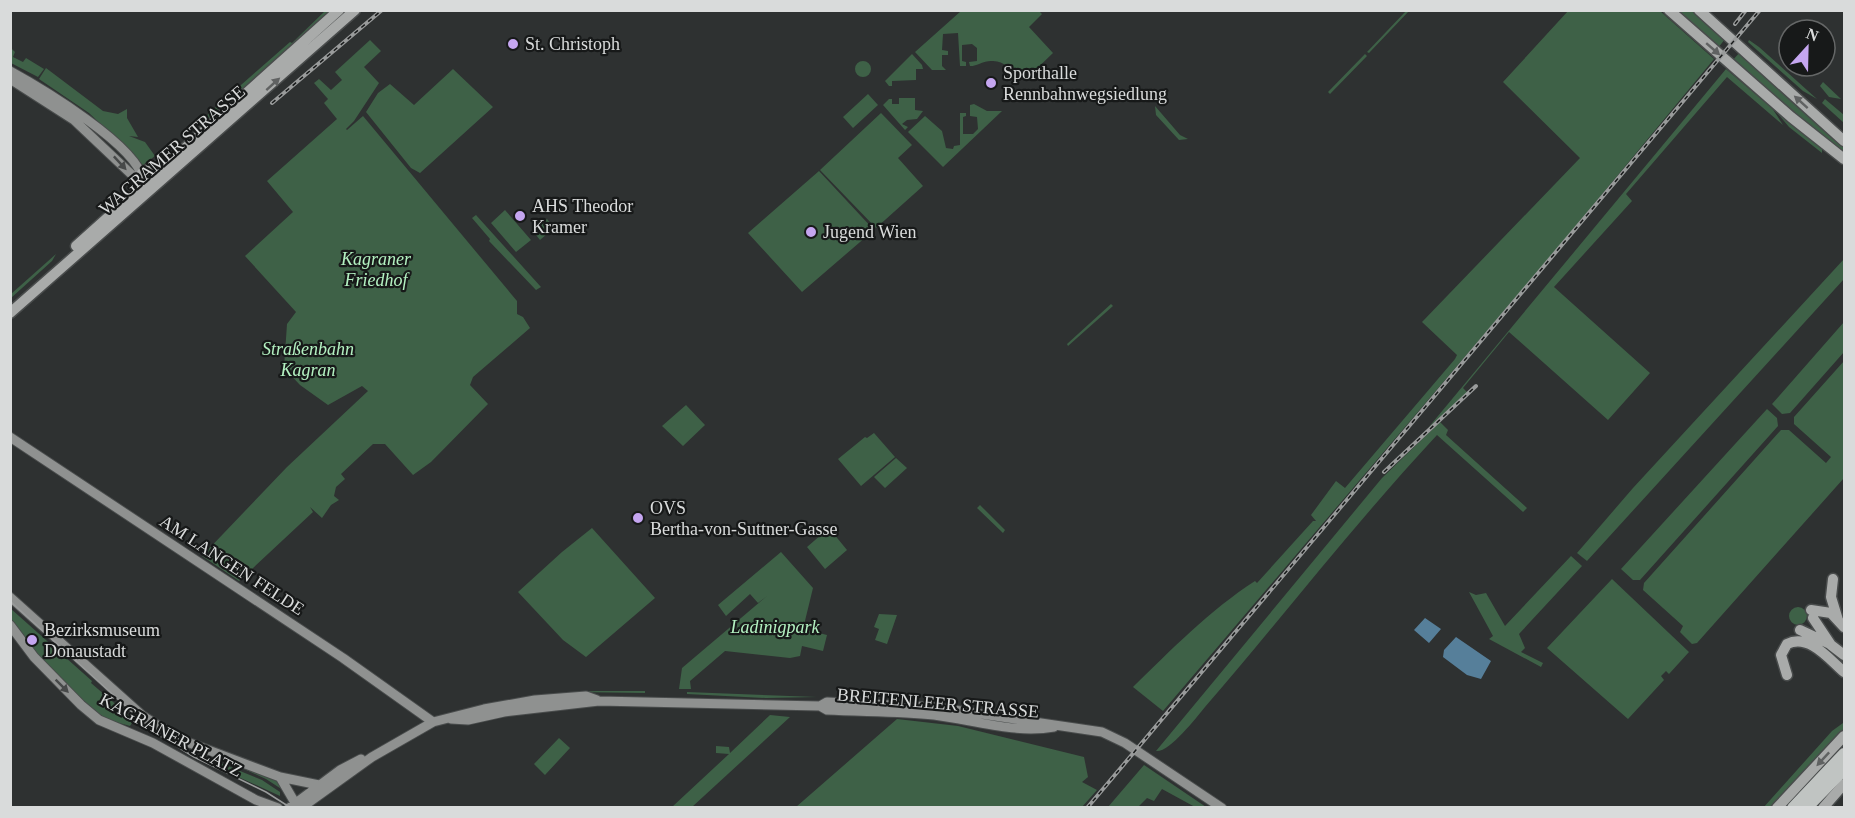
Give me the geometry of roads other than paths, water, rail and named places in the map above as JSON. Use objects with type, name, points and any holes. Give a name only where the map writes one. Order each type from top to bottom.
[{"type":"highway","points":[[1793,807],[1845,754]]},
{"type":"highway","points":[[1806,807],[1845,769]]},
{"type":"main road","name":"WAGRAMER STRASSE","points":[[10,313],[147,189],[165,166],[339,10]]},
{"type":"main road","name":"WAGRAMER STRASSE","points":[[10,304],[354,10]]},
{"type":"main road","points":[[1669,10],[1791,117],[1845,159]]},
{"type":"main road","points":[[1699,10],[1845,141]]},
{"type":"main road","points":[[10,71],[84,117],[115,143],[142,173],[147,189]]},
{"type":"main road","points":[[10,79],[74,120],[147,189]]},
{"type":"main road","points":[[142,173],[157,166],[165,166]]},
{"type":"main road","name":"AM LANGEN FELDE","points":[[10,437],[343,658],[433,722]]},
{"type":"main road","points":[[1833,579],[1831,597],[1841,624]]},
{"type":"main road","name":"KAGRANER PLATZ","points":[[10,597],[134,708],[166,732],[280,777],[304,784],[319,785]]},
{"type":"main road","points":[[1831,645],[1812,614],[1827,612],[1841,624]]},
{"type":"main road","name":"KAGRANER PLATZ","points":[[10,625],[52,676],[99,720],[153,742],[256,800],[278,807]]},
{"type":"main road","points":[[1800,630],[1831,645],[1845,655]]},
{"type":"main road","points":[[1814,636],[1841,668]]},
{"type":"main road","points":[[1787,675],[1781,663],[1781,656],[1783,649],[1792,642],[1810,644],[1841,668]]},
{"type":"main road","name":"BREITENLEER STRASSE","points":[[294,806],[433,722],[484,709],[535,700],[586,696],[599,701],[820,706],[827,702],[934,707],[1093,730],[1117,738],[1222,807]]},
{"type":"main road","points":[[1777,807],[1845,736]]},
{"type":"main road","name":"BREITENLEER STRASSE","points":[[294,806],[340,770],[372,757]]},
{"type":"main road","points":[[280,777],[294,806]]},
{"type":"main road","points":[[1824,807],[1845,784]]},
{"type":"main road","points":[[1824,807],[1845,795]]},
{"type":"main road","points":[[256,800],[265,807]]},
{"type":"water","points":[[1425,618],[1441,629],[1429,643],[1414,630]]},
{"type":"water","points":[[1456,637],[1491,661],[1481,679],[1467,675],[1443,657],[1444,650]]},
{"type":"tram line","points":[[10,601],[154,732],[194,757],[266,792],[291,808]]},
{"type":"railway","points":[[272,103],[382,10]]},
{"type":"railway","points":[[1735,24],[1746,10]]},
{"type":"railway","points":[[1087,808],[1760,10]]},
{"type":"railway","points":[[1384,472],[1476,386]]},
{"type":"place","name":"St. Christoph","points":[[513,44]]},
{"type":"place","name":"Sporthalle Rennbahnwegsiedlung","points":[[991,83]]},
{"type":"place","name":"AHS Theodor Kramer","points":[[520,216]]},
{"type":"place","name":"Jugend Wien","points":[[811,232]]},
{"type":"place","name":"OVS Bertha-von-Suttner-Gasse","points":[[638,518]]},
{"type":"place","name":"Bezirksmuseum Donaustadt","points":[[32,640]]},
{"type":"park label","name":"Kagraner Friedhof","points":[[376,269]]},
{"type":"park label","name":"Straßenbahn Kagran","points":[[308,359]]},
{"type":"park label","name":"Ladinigpark","points":[[775,627]]}]
